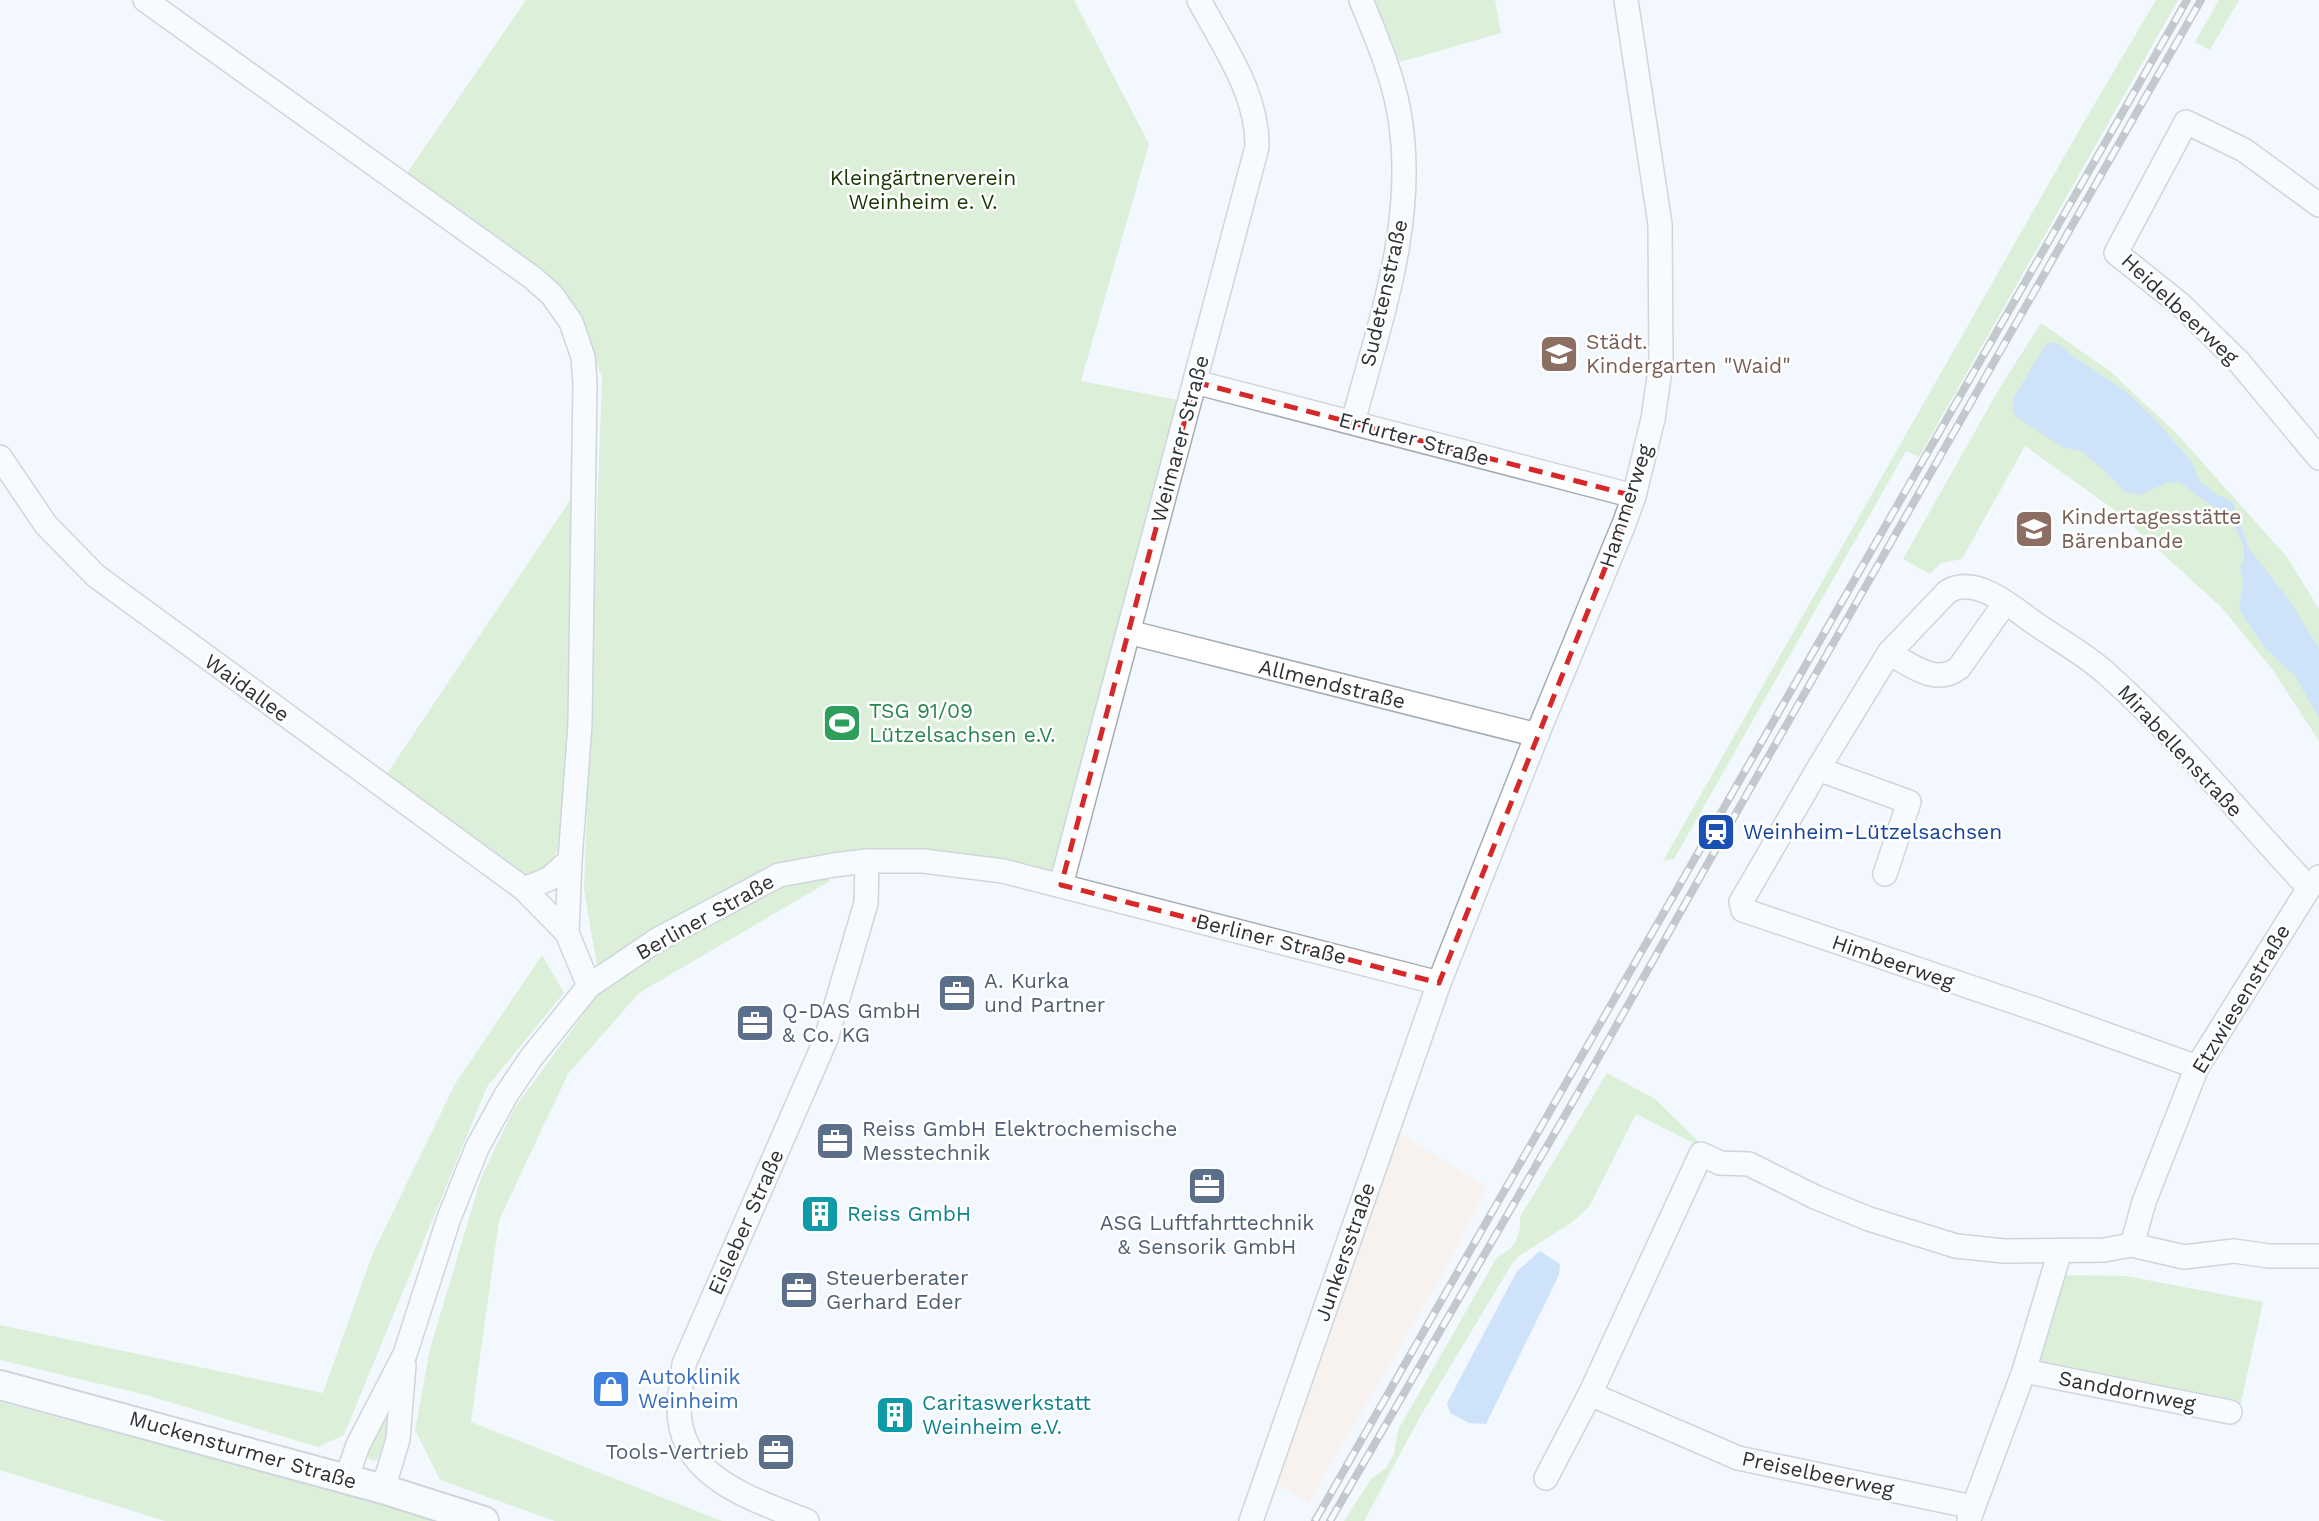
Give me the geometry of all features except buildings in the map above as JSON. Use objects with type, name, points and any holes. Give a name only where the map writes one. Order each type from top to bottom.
[{"type":"main road","name":"Muckensturmer Straße","points":[[0,1385],[383,1489],[484,1521]]},
{"type":"street","points":[[145,0],[533,278],[552,295],[571,322],[583,357],[586,427],[580,724],[567,933]]},
{"type":"street","name":"Weimarer Straße","points":[[1061,885],[1257,147],[1254,108],[1199,0]]},
{"type":"street","name":"Sudetenstraße","points":[[1353,422],[1395,264],[1403,215],[1405,162],[1399,112],[1386,61],[1362,0]]},
{"type":"street","name":"Hammerweg","points":[[1438,983],[1634,496],[1653,419],[1661,363],[1660,224],[1626,0]]},
{"type":"street","name":"Heidelbeerweg","points":[[2319,205],[2244,150],[2186,122],[2116,253],[2180,304],[2239,362],[2319,458]]},
{"type":"street","name":"Erfurter Straße","points":[[1195,382],[1634,496]]},
{"type":"street","name":"Waidallee","points":[[0,457],[46,525],[96,576],[523,889],[567,933],[589,986]]},
{"type":"street","name":"Mirabellenstraße","points":[[1889,653],[1953,588],[1964,586],[1980,589],[2005,603],[2105,672],[2182,746],[2314,883]]},
{"type":"street","points":[[1889,653],[1930,674],[1941,677],[1951,674],[1959,668],[2005,603]]},
{"type":"street","name":"Allmendstraße","points":[[1128,632],[1537,735]]},
{"type":"street","name":"Himbeerweg","points":[[1889,653],[1741,902],[1743,910],[2197,1067]]},
{"type":"street","points":[[1818,769],[1909,802],[1885,874]]},
{"type":"street","points":[[523,889],[549,879],[570,860]]},
{"type":"street","name":"Berliner Straße","points":[[346,1479],[358,1445],[405,1354],[449,1218],[477,1148],[506,1095],[531,1058],[589,986],[656,940],[779,875],[867,862],[923,862],[1003,871],[1438,983]]},
{"type":"street","name":"Eisleber Straße","points":[[807,1521],[741,1494],[703,1469],[685,1441],[679,1408],[684,1364],[826,1039],[866,903],[867,862]]},
{"type":"street","name":"Etzwiesenstraße","points":[[2132,1245],[2144,1202],[2197,1067],[2314,883]]},
{"type":"street","name":"Junkersstraße","points":[[1251,1521],[1438,983]]},
{"type":"street","points":[[1546,1478],[1590,1394],[1701,1154],[1720,1163],[1749,1164],[1815,1197],[1869,1219],[1956,1246],[2004,1251],[2060,1251],[2104,1250],[2132,1245],[2184,1257],[2234,1251],[2269,1256],[2319,1256]]},
{"type":"street","points":[[1970,1514],[2024,1371],[2060,1251]]},
{"type":"street","name":"Berliner Straße","points":[[383,1489],[398,1439],[405,1354]]},
{"type":"street","name":"Sanddornweg","points":[[2024,1371],[2230,1412]]},
{"type":"street","name":"Preiselbeerweg","points":[[1590,1394],[1738,1458],[1970,1514]]},
{"type":"highlighted area","points":[[1195,382],[1634,496],[1439,983],[1061,885]]},
{"type":"shaded area","points":[[1396,1131],[1487,1187],[1443,1273],[1308,1503],[1276,1482]]},
{"type":"green space","name":"Kleingärtnerverein Weinheim e. V.","points":[[526,0],[1074,0],[1149,144],[1081,381],[1178,400],[1054,874],[1031,865],[914,852],[823,861],[830,881],[639,993],[568,1074],[499,1220],[471,1422],[722,1521],[555,1521],[440,1480],[415,1430],[430,1349],[481,1178],[514,1109],[601,990],[584,889],[602,377],[568,300],[407,173]]},
{"type":"green space","points":[[1374,0],[1495,0],[1501,33],[1400,62]]},
{"type":"green space","points":[[2156,0],[2178,0],[1919,457],[1906,451],[1674,859],[1663,861],[2081,127]]},
{"type":"green space","points":[[2219,0],[2239,0],[2210,50],[2195,42]]},
{"type":"green space","points":[[2041,323],[2111,372],[2177,434],[2287,557],[2319,609],[2319,741],[2272,669],[2222,608],[2116,511],[2025,446],[1962,559],[1941,563],[1930,574],[1903,559],[1999,389]]},
{"type":"green space","points":[[573,496],[569,721],[559,847],[548,867],[527,876],[386,775]]},
{"type":"green space","points":[[542,955],[564,993],[487,1087],[344,1435],[318,1447],[146,1395],[0,1360],[0,1325],[323,1393],[373,1253],[455,1084]]},
{"type":"green space","points":[[1607,1073],[1655,1099],[1707,1150],[1636,1114],[1589,1207],[1571,1223],[1519,1256],[1512,1264],[1420,1417],[1364,1521],[1344,1521],[1371,1479],[1386,1468],[1394,1454],[1398,1430],[1497,1257],[1516,1242],[1520,1217]]},
{"type":"green space","points":[[2062,1275],[2126,1276],[2263,1302],[2240,1407],[2044,1368],[2036,1353]]},
{"type":"green space","points":[[0,1402],[379,1503],[433,1521],[165,1521],[0,1470]]},
{"type":"green space","points":[[390,1403],[395,1405],[378,1459],[374,1461],[369,1459],[367,1454]]},
{"type":"water","points":[[2050,342],[2060,345],[2124,390],[2153,417],[2191,461],[2200,481],[2216,494],[2233,502],[2248,547],[2289,600],[2319,648],[2319,718],[2295,676],[2265,648],[2239,610],[2243,581],[2240,568],[2244,559],[2244,548],[2231,516],[2212,506],[2181,483],[2169,482],[2139,495],[2125,492],[2081,451],[2062,447],[2015,416],[2012,407],[2014,397],[2044,347]]},
{"type":"water","points":[[1540,1251],[1560,1264],[1559,1275],[1486,1424],[1469,1423],[1450,1413],[1447,1403],[1517,1271]]},
{"type":"railway","points":[[1315,1521],[2187,0]]},
{"type":"railway","points":[[1330,1521],[1593,1067],[2201,0]]},
{"type":"place","name":"Städt. Kindergarten \"Waid\"","points":[[1559,354]]},
{"type":"place","name":"Kindertagesstätte Bärenbande","points":[[2034,529]]},
{"type":"place","name":"TSG 91/09 Lützelsachsen e.V.","points":[[842,723]]},
{"type":"place","name":"Weinheim-Lützelsachsen","points":[[1716,832]]},
{"type":"place","name":"A. Kurka und Partner","points":[[957,993]]},
{"type":"place","name":"Q-DAS GmbH & Co. KG","points":[[755,1023]]},
{"type":"place","name":"Reiss GmbH Elektrochemische Messtechnik","points":[[835,1141]]},
{"type":"place","name":"ASG Luftfahrttechnik & Sensorik GmbH","points":[[1207,1186]]},
{"type":"place","name":"Reiss GmbH","points":[[820,1214]]},
{"type":"place","name":"Steuerberater Gerhard Eder","points":[[799,1290]]},
{"type":"place","name":"Autoklinik Weinheim","points":[[611,1389]]},
{"type":"place","name":"Caritaswerkstatt Weinheim e.V.","points":[[895,1415]]},
{"type":"place","name":"Tools-Vertrieb","points":[[776,1452]]}]
